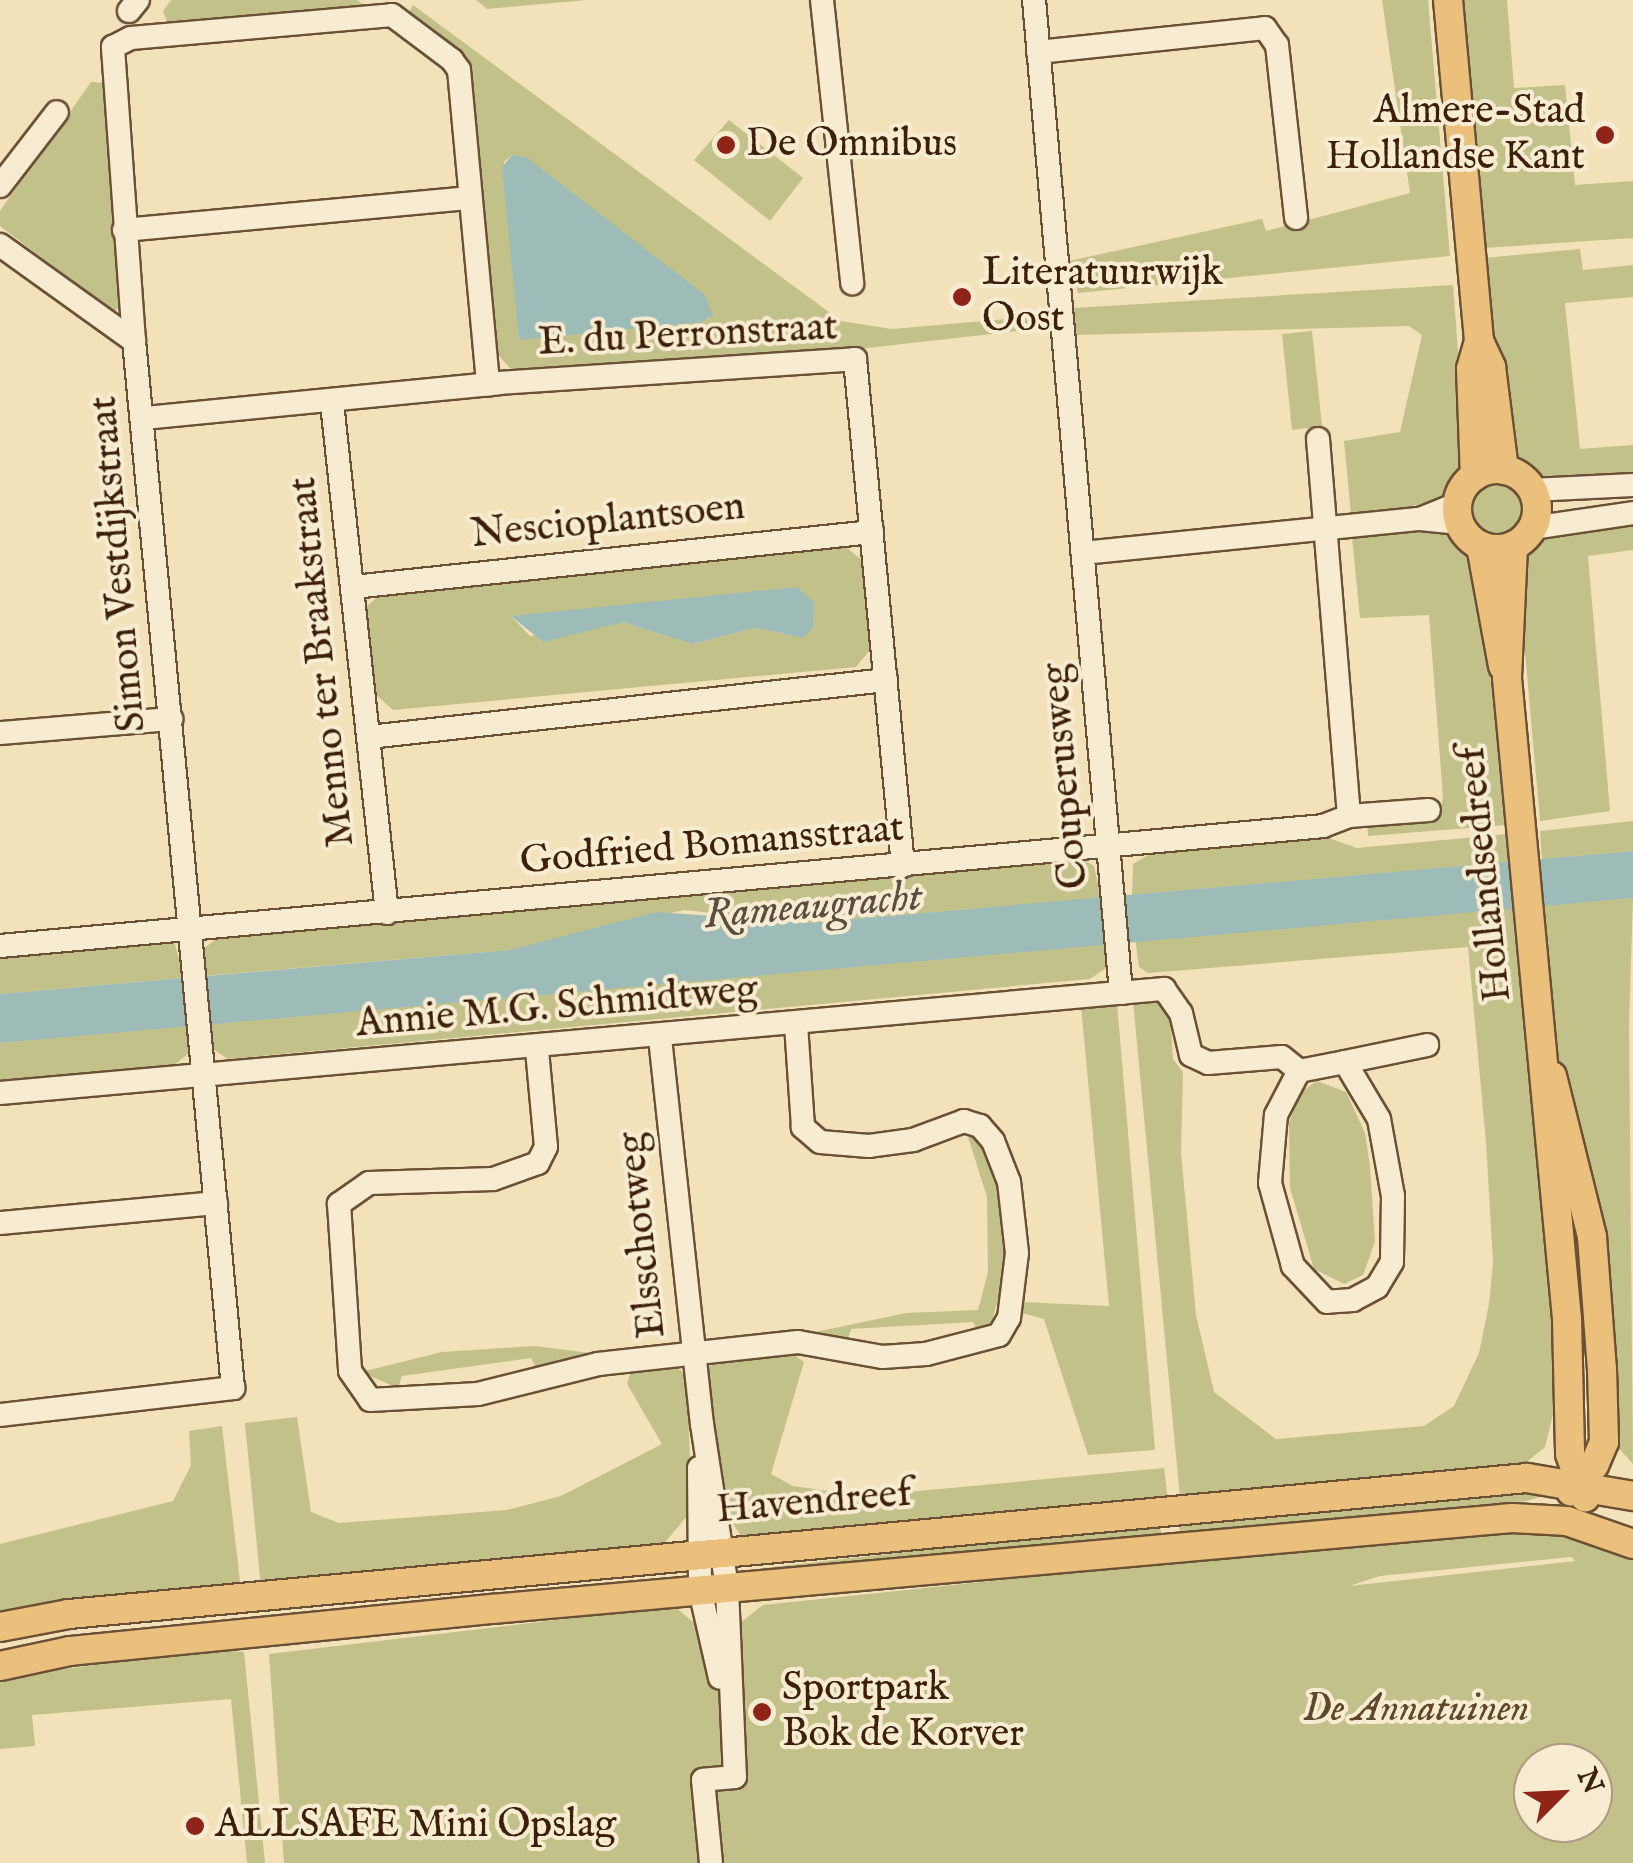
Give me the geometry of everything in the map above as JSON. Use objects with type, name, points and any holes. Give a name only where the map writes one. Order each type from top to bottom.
[{"type":"main road","points":[[1448,0],[1478,341],[1471,369],[1475,476],[1458,513],[1481,546],[1522,537],[1532,490],[1504,470],[1475,476]]},
{"type":"main road","points":[[1478,341],[1491,367],[1504,470]]},
{"type":"main road","name":"Hollandsedreef","points":[[1522,537],[1507,678],[1546,1062],[1544,1113],[1567,1319],[1568,1421],[1580,1483],[1598,1530]]},
{"type":"main road","name":"Hollandsedreef","points":[[1481,546],[1492,633],[1507,678]]},
{"type":"main road","name":"Hollandsedreef","points":[[1546,1062],[1561,1097],[1592,1238],[1604,1442]]},
{"type":"main road","points":[[1527,1478],[1568,1421]]},
{"type":"main road","points":[[1522,1518],[1580,1483],[1604,1442]]},
{"type":"main road","points":[[1604,1442],[1633,1494]]},
{"type":"main road","name":"Havendreef","points":[[0,1627],[218,1600],[709,1552],[1150,1517],[1527,1478],[1633,1494]]},
{"type":"main road","points":[[1522,1518],[1598,1530],[1633,1544]]},
{"type":"main road","name":"Havendreef","points":[[0,1666],[70,1652],[714,1589],[1522,1518]]},
{"type":"street","points":[[822,0],[852,283]]},
{"type":"street","name":"Couperusweg","points":[[1034,0],[1121,993]]},
{"type":"street","name":"Simon Vestdijkstraat","points":[[0,1414],[233,1388],[124,230],[113,47],[132,38],[392,15],[459,70],[468,198]]},
{"type":"street","points":[[1038,52],[1265,28],[1277,44],[1296,218]]},
{"type":"street","points":[[0,186],[57,112]]},
{"type":"street","points":[[124,230],[468,198],[488,384]]},
{"type":"street","points":[[0,245],[134,341]]},
{"type":"street","name":"E. du Perronstraat","points":[[144,418],[332,404],[488,384],[855,359],[903,866]]},
{"type":"street","name":"Menno ter Braakstraat","points":[[332,404],[387,914]]},
{"type":"street","points":[[1318,439],[1349,816]]},
{"type":"street","points":[[1532,490],[1633,485]]},
{"type":"street","points":[[1082,553],[1458,513]]},
{"type":"street","points":[[1522,537],[1633,513]]},
{"type":"street","name":"Nescioplantsoen","points":[[352,586],[872,532]]},
{"type":"street","points":[[369,737],[886,680]]},
{"type":"street","points":[[0,734],[171,719]]},
{"type":"street","name":"Godfried Bomansstraat","points":[[0,946],[903,866],[1323,826],[1349,816],[1429,810]]},
{"type":"street","name":"Annie M.G. Schmidtweg","points":[[0,1093],[537,1050],[1164,988],[1181,1013],[1187,1048],[1208,1063],[1282,1057],[1299,1071]]},
{"type":"street","points":[[537,1050],[546,1147],[538,1163],[493,1179],[369,1183],[338,1204],[350,1372],[370,1400],[478,1394],[598,1364],[798,1342],[882,1356],[926,1354],[999,1335],[1009,1318],[1017,1253],[1010,1182],[993,1141],[980,1126],[964,1121],[913,1140],[869,1146],[820,1142],[803,1127],[796,1024]]},
{"type":"street","name":"Elsschotweg","points":[[660,1038],[702,1424],[709,1552],[731,1728],[734,1777],[702,1780],[711,1863]]},
{"type":"street","points":[[1345,1062],[1379,1119],[1393,1196],[1392,1262],[1377,1287],[1353,1300],[1327,1302],[1292,1266],[1270,1183],[1276,1115],[1299,1071],[1427,1045]]},
{"type":"street","points":[[0,1222],[216,1203]]},
{"type":"green space","points":[[171,0],[357,0],[370,9],[170,29],[163,11]]},
{"type":"green space","points":[[476,0],[587,0],[487,9]]},
{"type":"green space","points":[[1382,0],[1428,0],[1450,256],[1078,293],[1069,261],[1262,219],[1266,231],[1410,193]]},
{"type":"green space","points":[[1461,0],[1507,0],[1514,88],[1565,85],[1575,185],[1633,181],[1633,238],[1483,248]]},
{"type":"green space","points":[[413,5],[841,321],[892,329],[1052,315],[1053,327],[858,349],[511,369],[494,350],[467,71],[408,15]],"holes":[[[512,155],[709,319],[519,339],[504,162]]]},
{"type":"green space","points":[[91,82],[105,83],[122,305],[113,312],[0,226],[0,211]]},
{"type":"green space","points":[[729,120],[803,178],[770,221],[694,160]]},
{"type":"green space","points":[[1580,249],[1583,270],[1633,265],[1633,297],[1565,303],[1580,449],[1633,445],[1633,478],[1550,486],[1513,461],[1507,446],[1484,258]]},
{"type":"green space","points":[[1453,285],[1467,470],[1447,498],[1385,512],[1351,514],[1344,441],[1400,432],[1422,335],[1409,326],[1076,335],[1073,308]]},
{"type":"green space","points":[[1312,331],[1322,426],[1292,430],[1282,334]]},
{"type":"green space","points":[[1497,485],[1514,492],[1521,509],[1514,526],[1497,533],[1480,526],[1473,509],[1480,492]]},
{"type":"green space","points":[[1633,523],[1633,550],[1588,556],[1610,811],[1540,821],[1518,573],[1542,534]]},
{"type":"green space","points":[[1380,531],[1443,533],[1472,555],[1497,700],[1506,825],[1368,836],[1367,822],[1440,812],[1443,797],[1429,615],[1360,618],[1352,537]]},
{"type":"green space","points":[[846,547],[865,563],[873,646],[856,667],[393,710],[373,692],[366,607],[387,589]],"holes":[[[511,616],[813,628],[793,636],[755,628],[692,644],[624,622],[530,636]]]},
{"type":"green space","points":[[1633,821],[1633,851],[1542,859],[1540,831]]},
{"type":"green space","points":[[1508,834],[1511,862],[1132,895],[1133,864],[1153,852],[1323,836],[1357,848]]},
{"type":"green space","points":[[1080,858],[1094,866],[1101,898],[808,923],[684,910],[509,950],[204,976],[202,950],[216,939]]},
{"type":"green space","points":[[1633,898],[1629,1024],[1633,1464],[1615,1444],[1559,1072],[1544,905]]},
{"type":"green space","points":[[1515,908],[1558,1358],[1558,1394],[1545,1447],[1523,1465],[1180,1498],[1133,1001],[1158,999],[1170,1011],[1173,1059],[1183,1072],[1181,1152],[1196,1315],[1214,1392],[1276,1439],[1424,1426],[1454,1406],[1479,1353],[1489,1304],[1493,1262],[1486,1142],[1468,947],[1148,973],[1139,967],[1135,938]]},
{"type":"green space","points":[[174,941],[184,978],[0,994],[0,955]]},
{"type":"green space","points":[[1104,941],[1106,968],[1090,979],[228,1059],[211,1048],[208,1023]]},
{"type":"green space","points":[[1117,1003],[1155,1450],[1088,1455],[1044,1319],[1022,1313],[1021,1302],[1109,1306],[1081,1006]]},
{"type":"green space","points":[[189,1025],[191,1051],[176,1064],[0,1082],[0,1043]]},
{"type":"green space","points":[[1317,1081],[1346,1092],[1365,1133],[1370,1166],[1375,1242],[1363,1275],[1344,1284],[1314,1269],[1290,1188],[1289,1123],[1301,1092]]},
{"type":"green space","points":[[979,1133],[1004,1192],[1010,1255],[990,1328],[978,1332],[973,1322],[851,1329],[846,1344],[801,1335],[906,1313],[978,1310],[988,1272],[987,1197],[968,1137]]},
{"type":"green space","points":[[535,1346],[590,1353],[538,1372],[531,1358],[402,1376],[398,1388],[361,1372],[442,1352]]},
{"type":"green space","points":[[789,1351],[804,1362],[771,1474],[793,1486],[864,1496],[1164,1468],[1168,1500],[742,1538],[727,1514],[712,1444],[708,1366]]},
{"type":"green space","points":[[669,1365],[682,1371],[687,1386],[692,1510],[662,1546],[261,1588],[245,1423],[297,1417],[311,1512],[339,1523],[507,1510],[561,1496],[662,1444],[627,1384],[632,1367]]},
{"type":"green space","points":[[222,1426],[241,1590],[0,1617],[0,1544],[173,1501],[191,1465],[189,1431]]},
{"type":"green space","points":[[1509,1489],[1566,1490],[1526,1501],[1209,1529],[1181,1539],[1179,1524]]},
{"type":"green space","points":[[1160,1524],[1162,1539],[751,1572],[762,1568]]},
{"type":"green space","name":"Sportpark Bok de Korver","points":[[1527,1525],[1633,1557],[1633,1863],[284,1863],[269,1654],[674,1606],[700,1628],[740,1623],[763,1605]],"holes":[[[1571,1557],[1575,1561],[1349,1586],[1380,1576]]]},
{"type":"green space","points":[[216,1650],[244,1652],[265,1863],[247,1863],[231,1699],[32,1715],[35,1746],[0,1749],[0,1677]]},
{"type":"water","points":[[512,155],[526,157],[704,294],[713,315],[702,322],[519,340],[502,167]]},
{"type":"water","points":[[797,587],[814,602],[813,627],[803,638],[755,628],[692,644],[623,622],[543,642],[511,616]]},
{"type":"water","points":[[1633,851],[1633,898],[0,1043],[0,994],[509,950],[657,912],[808,923]]},
{"type":"place","name":"Almere-Stad Hollandse Kant","points":[[1605,135]]},
{"type":"place","name":"De Omnibus","points":[[726,145]]},
{"type":"place","name":"Literatuurwijk Oost","points":[[962,297]]},
{"type":"place","name":"Sportpark Bok de Korver","points":[[762,1712]]},
{"type":"place","name":"ALLSAFE Mini Opslag","points":[[195,1826]]},
{"type":"water label","name":"Rameaugracht","points":[[813,907]]},
{"type":"park label","name":"De Annatuinen","points":[[1416,1710]]}]
